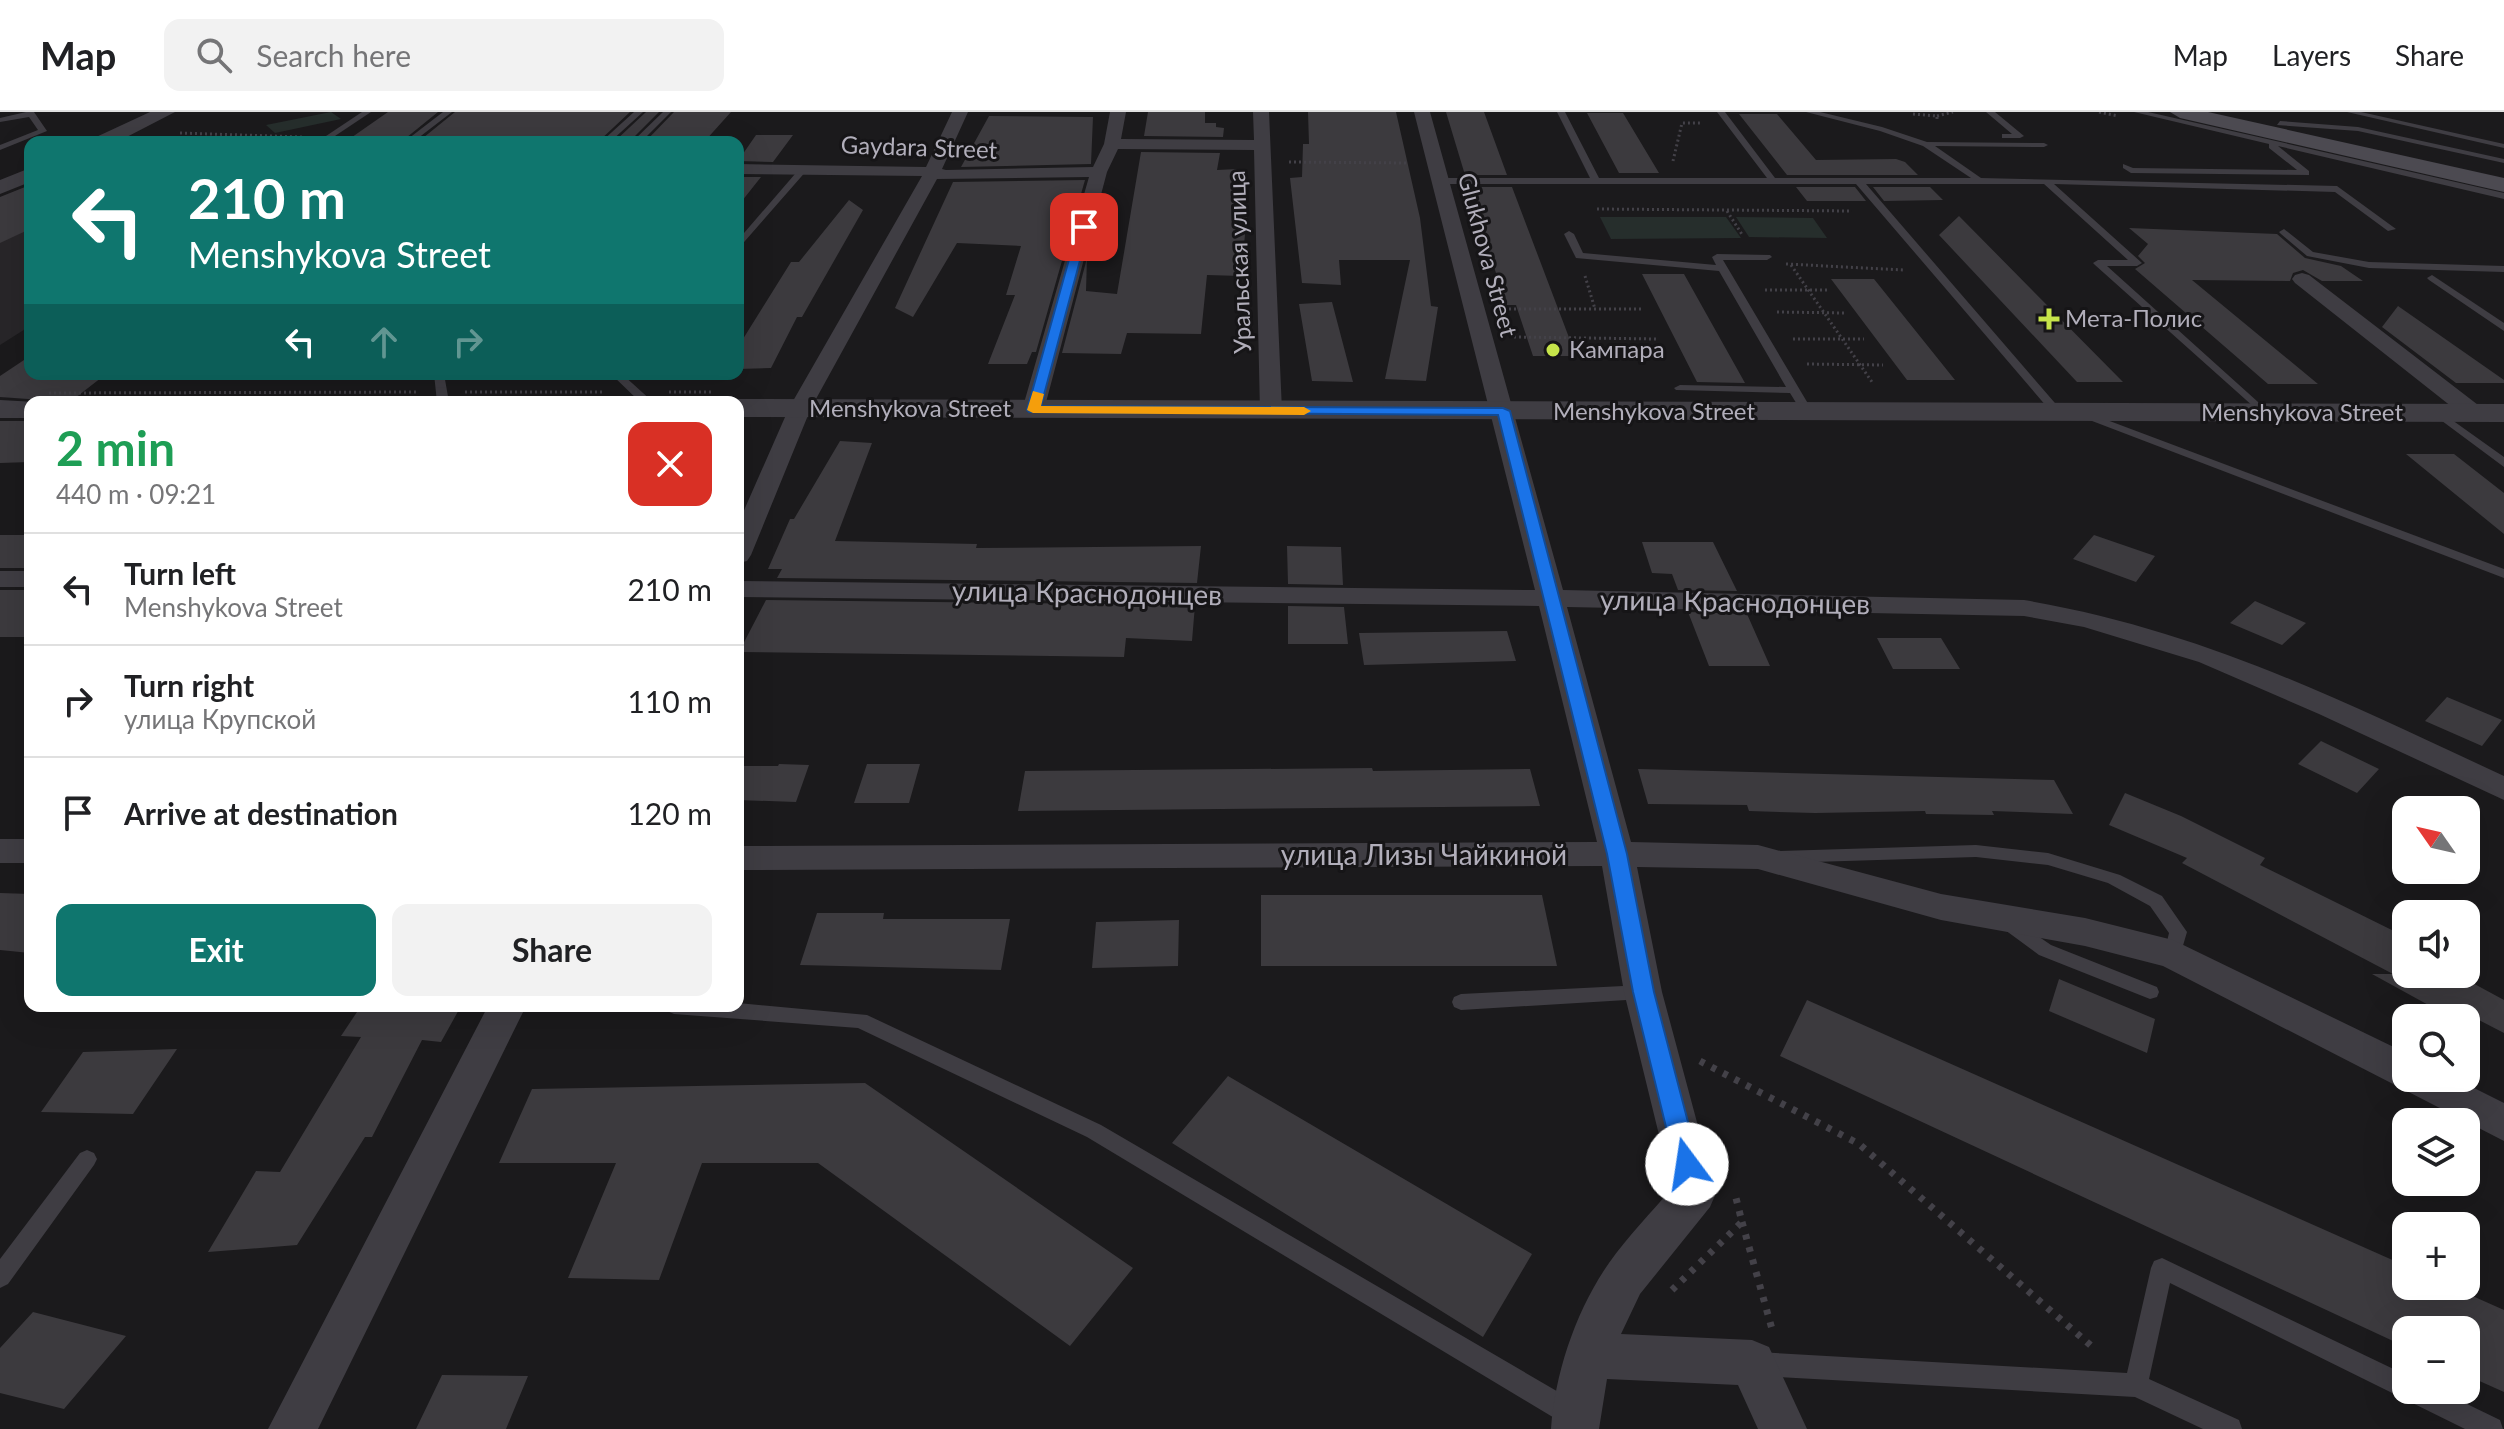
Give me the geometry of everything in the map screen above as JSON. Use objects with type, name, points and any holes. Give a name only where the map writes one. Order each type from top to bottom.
[{"type":"main road","points":[[2180,112],[2504,185]]},
{"type":"street","points":[[114,136],[166,112]]},
{"type":"street","points":[[744,541],[800,408],[932,173],[960,112]]},
{"type":"street","points":[[1033,410],[1099,172],[1112,144],[1118,112]]},
{"type":"street","name":"Уральская улица","points":[[1261,112],[1271,411]]},
{"type":"street","name":"Glukhova Street","points":[[1422,112],[1617,854],[1643,992],[1695,1193],[1624,1280],[1589,1355]]},
{"type":"street","points":[[1112,144],[1261,153]]},
{"type":"street","name":"Gaydara Street","points":[[744,169],[913,170],[932,173],[1099,172]]},
{"type":"street","points":[[0,188],[24,177]]},
{"type":"street","name":"Menshykova Street","points":[[2302,279],[2474,413]]},
{"type":"street","name":"Menshykova Street","points":[[744,402],[800,408],[1503,411],[1800,401],[2068,412],[2504,413]]},
{"type":"street","points":[[0,409],[24,404]]},
{"type":"street","points":[[0,579],[24,579]]},
{"type":"street","name":"улица Краснодонцев","points":[[744,589],[1551,598],[2024,608],[2067,613],[2148,634],[2247,671],[2504,789]]},
{"type":"street","points":[[0,851],[24,851]]},
{"type":"street","name":"улица Лизы Чайкиной","points":[[744,858],[1617,854],[1758,857],[1941,907],[2085,932],[2173,954],[2392,1065]]},
{"type":"street","points":[[292,1429],[504,1012]]},
{"type":"street","points":[[2444,1092],[2504,1123]]},
{"type":"street","points":[[1575,1422],[1589,1355],[1762,1347],[1783,1429]]},
{"type":"lane","points":[[330,136],[367,112]]},
{"type":"lane","points":[[416,136],[448,112]]},
{"type":"lane","points":[[612,136],[639,112]]},
{"type":"lane","points":[[642,136],[667,112]]},
{"type":"lane","points":[[1561,112],[1596,181]]},
{"type":"lane","points":[[1721,112],[1772,180]]},
{"type":"lane","points":[[1810,112],[1859,123],[1926,144],[1979,180]]},
{"type":"lane","points":[[1990,112],[2020,136],[1997,136]]},
{"type":"lane","points":[[2138,112],[2270,132],[2504,196]]},
{"type":"lane","points":[[2351,112],[2504,146]]},
{"type":"lane","points":[[0,120],[30,113],[43,131],[30,136]]},
{"type":"lane","points":[[2270,132],[2298,116]]},
{"type":"lane","points":[[2270,132],[2358,129],[2504,161]]},
{"type":"lane","points":[[2126,166],[2131,170],[2306,173],[2270,132]]},
{"type":"lane","points":[[0,148],[24,139]]},
{"type":"lane","points":[[1926,144],[2044,145]]},
{"type":"lane","points":[[744,239],[804,169]]},
{"type":"lane","points":[[1438,172],[1596,181],[1979,180],[2337,189],[2391,229]]},
{"type":"lane","points":[[1858,180],[1935,272],[2068,412],[2504,574]]},
{"type":"lane","points":[[2046,181],[2137,263],[2098,263],[2264,413]]},
{"type":"lane","points":[[2284,232],[2310,254],[2369,265],[2504,269]]},
{"type":"lane","points":[[1569,234],[1579,256],[1722,268]]},
{"type":"lane","points":[[1767,257],[1717,257],[1800,401]]},
{"type":"lane","points":[[2432,278],[2504,328]]},
{"type":"lane","points":[[622,380],[640,396]]},
{"type":"lane","points":[[1680,388],[1800,401]]},
{"type":"lane","points":[[2438,413],[2504,463]]},
{"type":"lane","points":[[1758,857],[1976,851],[2048,859],[2114,879],[2156,901],[2178,932],[2173,954]]},
{"type":"lane","points":[[2003,918],[2045,950],[2150,992]]},
{"type":"lane","points":[[1461,1002],[1643,992]]},
{"type":"lane","points":[[744,1011],[860,1020],[1094,1131],[1575,1422]]},
{"type":"lane","points":[[0,1277],[87,1159]]},
{"type":"lane","points":[[2136,1385],[2162,1268],[2392,1380]]},
{"type":"lane","points":[[1762,1347],[2136,1385],[2230,1429]]},
{"type":"lane","points":[[2440,1404],[2491,1429]]},
{"type":"path","points":[[1937,116],[1953,112]]},
{"type":"path","points":[[1669,182],[1682,123],[1729,123]]},
{"type":"path","points":[[171,133],[237,136]]},
{"type":"path","points":[[1261,153],[1438,172]]},
{"type":"path","points":[[1597,209],[1882,211]]},
{"type":"path","points":[[1579,256],[1595,309]]},
{"type":"path","points":[[1767,257],[1777,264],[1935,272]]},
{"type":"path","points":[[1790,264],[1874,385]]},
{"type":"path","points":[[1736,290],[1829,290]]},
{"type":"path","points":[[1475,309],[1643,309]]},
{"type":"path","points":[[1748,312],[1845,313]]},
{"type":"path","points":[[1483,337],[1657,339]]},
{"type":"path","points":[[1764,339],[1864,339]]},
{"type":"path","points":[[1778,364],[1883,365]]},
{"type":"path","points":[[481,396],[635,392],[682,396]]},
{"type":"path","points":[[1700,1061],[1859,1144],[2136,1385]]},
{"type":"path","points":[[1742,1222],[1762,1347]]},
{"type":"shaded area","points":[[331,112],[341,119],[275,133],[266,125]]},
{"type":"shaded area","points":[[24,190],[24,330],[0,345],[0,201]]},
{"type":"shaded area","points":[[1600,217],[1726,217],[1741,238],[1611,239]]},
{"type":"shaded area","points":[[1736,217],[1813,218],[1827,238],[1749,237]]},
{"type":"building","points":[[388,112],[438,112],[408,136],[354,136]]},
{"type":"building","points":[[455,112],[630,112],[604,136],[425,136]]},
{"type":"building","points":[[646,112],[659,112],[635,136],[620,136]]},
{"type":"building","points":[[674,112],[731,112],[709,136],[651,136]]},
{"type":"building","points":[[1148,112],[1205,112],[1205,123],[1216,123],[1216,127],[1224,128],[1223,137],[1144,136]]},
{"type":"building","points":[[1308,112],[1396,112],[1420,218],[1431,306],[1438,307],[1426,381],[1385,379],[1410,260],[1339,260],[1341,285],[1302,283],[1290,178],[1302,177],[1303,144],[1309,144]]},
{"type":"building","points":[[1446,112],[1484,112],[1507,175],[1465,175]]},
{"type":"building","points":[[1587,113],[1623,113],[1659,173],[1619,173]]},
{"type":"building","points":[[1739,114],[1777,114],[1816,160],[1896,159],[1905,162],[1918,175],[1787,175]]},
{"type":"building","points":[[989,116],[1093,117],[1091,164],[961,167]]},
{"type":"building","points":[[756,135],[793,135],[773,162],[744,161],[744,152]]},
{"type":"building","points":[[1141,152],[1220,153],[1217,170],[1238,169],[1247,214],[1241,276],[1207,275],[1201,334],[1127,333],[1121,354],[1062,353],[1087,258],[1086,291],[1117,294]]},
{"type":"building","points":[[744,177],[761,177],[744,198]]},
{"type":"building","points":[[1085,180],[1036,352],[1032,352],[1027,364],[988,364],[1015,295],[1006,295],[1021,246],[957,243],[913,317],[895,308],[953,182]]},
{"type":"building","points":[[24,187],[24,232],[0,243],[0,197]]},
{"type":"building","points":[[1469,187],[1512,187],[1576,356],[1533,356],[1516,305],[1506,305]]},
{"type":"building","points":[[1796,187],[1855,187],[1866,201],[1807,201]]},
{"type":"building","points":[[1873,187],[1930,187],[1943,200],[1884,201]]},
{"type":"building","points":[[849,200],[863,210],[802,317],[797,317],[771,368],[744,369],[744,337],[791,262],[799,262]]},
{"type":"building","points":[[1959,216],[2123,382],[2077,382],[1939,235]]},
{"type":"building","points":[[2129,228],[2277,234],[2305,258],[2341,266],[2363,281],[2322,281],[2303,270],[2293,273],[2290,281],[2192,280],[2318,384],[2268,384],[2135,269],[2145,263],[2138,256],[2148,244]]},
{"type":"building","points":[[1642,274],[1684,274],[1745,383],[1697,382]]},
{"type":"building","points":[[1831,279],[1874,279],[1955,380],[1907,380]]},
{"type":"building","points":[[1332,302],[1353,382],[1312,381],[1299,304]]},
{"type":"building","points":[[2398,306],[2504,380],[2504,383],[2456,383],[2382,327]]},
{"type":"building","points":[[24,360],[24,380],[98,380],[78,396],[24,396],[24,399],[0,397],[0,376]]},
{"type":"building","points":[[0,421],[24,421],[24,462],[0,463]]},
{"type":"building","points":[[840,441],[872,443],[835,541],[977,544],[976,548],[1201,546],[1197,583],[777,578],[782,569],[768,569],[790,519],[794,519]]},
{"type":"building","points":[[2406,454],[2454,454],[2504,493],[2504,534]]},
{"type":"building","points":[[0,535],[24,535],[24,568],[0,568]]},
{"type":"building","points":[[2094,535],[2155,556],[2136,582],[2073,559]]},
{"type":"building","points":[[1642,542],[1713,542],[1737,591],[1678,590],[1672,574],[1652,573]]},
{"type":"building","points":[[1287,546],[1341,547],[1343,585],[1288,584]]},
{"type":"building","points":[[0,590],[24,590],[24,637],[0,637]]},
{"type":"building","points":[[766,600],[1195,605],[1192,641],[1126,638],[1124,657],[744,652],[744,642]]},
{"type":"building","points":[[2255,601],[2306,623],[2282,645],[2230,623]]},
{"type":"building","points":[[1288,606],[1344,607],[1348,644],[1288,644]]},
{"type":"building","points":[[1688,612],[1747,614],[1770,666],[1709,666]]},
{"type":"building","points":[[1507,631],[1516,661],[1364,665],[1359,633]]},
{"type":"building","points":[[1877,638],[1941,638],[1960,669],[1893,669]]},
{"type":"building","points":[[2447,697],[2502,720],[2482,746],[2425,721]]},
{"type":"building","points":[[2321,741],[2379,769],[2357,793],[2298,764]]},
{"type":"building","points":[[867,764],[920,764],[909,803],[854,803]]},
{"type":"building","points":[[809,765],[796,802],[744,800],[744,766]]},
{"type":"building","points":[[1372,768],[1373,771],[1530,769],[1540,806],[1018,811],[1025,771]]},
{"type":"building","points":[[1638,769],[2054,780],[2073,814],[1992,811],[1994,815],[1926,814],[1925,811],[1815,813],[1749,811],[1747,805],[1648,804]]},
{"type":"building","points":[[2125,793],[2181,816],[2265,858],[2260,865],[2392,930],[2392,973],[2182,863],[2187,858],[2109,825]]},
{"type":"building","points":[[0,893],[24,894],[24,952],[0,950]]},
{"type":"building","points":[[1261,895],[1542,895],[1557,966],[1261,966]]},
{"type":"building","points":[[817,913],[884,913],[883,919],[1010,919],[1001,970],[800,965]]},
{"type":"building","points":[[1179,920],[1178,966],[1092,968],[1096,922]]},
{"type":"building","points":[[2372,974],[2392,974],[2392,985]]},
{"type":"building","points":[[2059,979],[2155,1019],[2147,1053],[2049,1011]]},
{"type":"building","points":[[2480,987],[2504,1000],[2504,1033],[2480,1021],[2480,1004],[2427,1004],[2397,988]]},
{"type":"building","points":[[1807,1000],[2392,1260],[2392,1300],[2480,1299],[2504,1310],[2504,1392],[2480,1381],[2480,1316],[2392,1316],[2392,1340],[1780,1056]]},
{"type":"building","points":[[357,1012],[458,1012],[441,1042],[422,1040],[372,1137],[365,1137],[297,1245],[208,1252],[256,1171],[280,1172],[361,1037],[341,1036]]},
{"type":"building","points":[[177,1049],[133,1114],[41,1112],[83,1052]]},
{"type":"building","points":[[1228,1076],[1532,1254],[1483,1337],[1172,1143]]},
{"type":"building","points":[[865,1083],[1133,1268],[1070,1346],[818,1163],[702,1163],[659,1280],[568,1278],[616,1163],[499,1163],[532,1089]]},
{"type":"building","points":[[33,1312],[126,1336],[64,1409],[0,1393],[0,1348]]},
{"type":"building","points":[[442,1375],[528,1376],[506,1429],[416,1429]]},
{"type":"slow traffic","points":[[1038,394],[1033,410],[1304,411]]},
{"type":"place","name":"Мета-Полис","points":[[2049,319]]},
{"type":"place","name":"Кампара","points":[[1553,350]]},
{"type":"route","points":[[1084,227],[1033,410],[1503,411],[1617,854],[1643,992],[1687,1164]]}]
